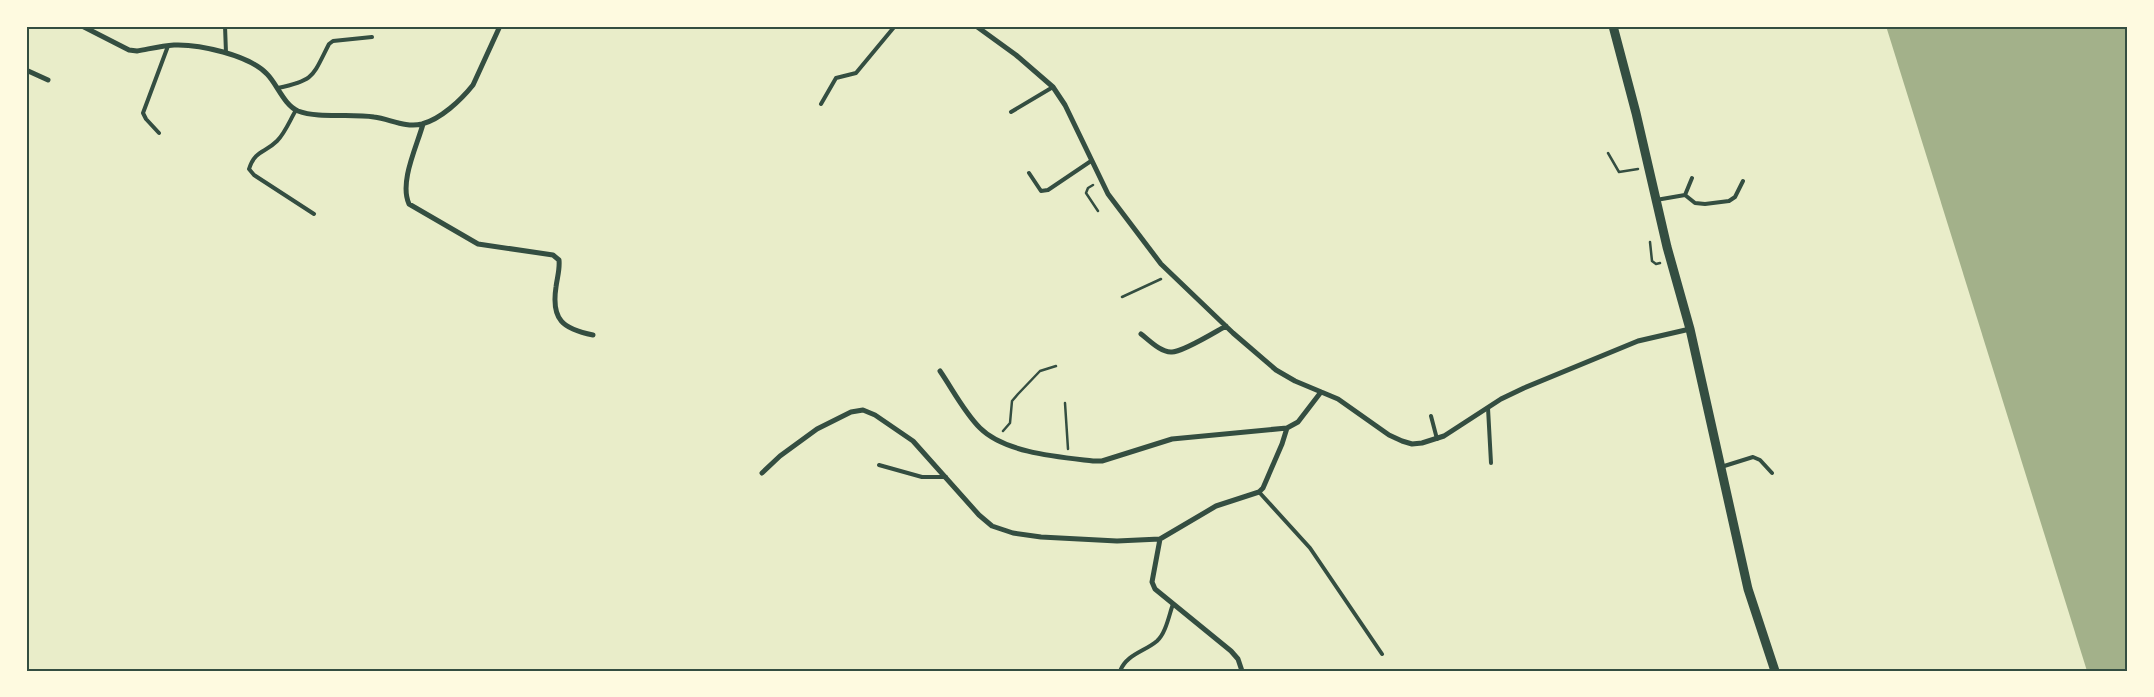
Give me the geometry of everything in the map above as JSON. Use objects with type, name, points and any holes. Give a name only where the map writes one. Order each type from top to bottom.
[{"type":"street","points":[[82,26],[129,50],[180,45],[226,53],[260,68],[296,110],[305,113],[372,116],[402,124],[424,124],[440,115],[466,94],[473,85],[500,26]]},
{"type":"street","points":[[976,26],[1016,55],[1053,86],[1065,105],[1108,194],[1128,223],[1161,264],[1226,326],[1276,370],[1338,399],[1389,436],[1412,444],[1437,439],[1502,399],[1638,340],[1690,329]]},
{"type":"street","points":[[1613,26],[1690,329],[1748,589],[1775,671]]},
{"type":"street","points":[[26,70],[48,80]]},
{"type":"street","points":[[424,124],[405,185],[408,204],[478,244],[553,255],[559,260],[560,267],[555,312],[561,322],[575,331],[593,335]]},
{"type":"street","points":[[1141,334],[1163,350],[1171,352],[1180,350],[1226,326]]},
{"type":"street","points":[[940,371],[973,421],[996,440],[1013,447],[1068,458],[1102,461],[1172,439],[1287,428],[1298,422],[1321,392]]},
{"type":"street","points":[[762,473],[780,456],[817,429],[851,412],[863,410],[876,414],[913,441],[979,515],[992,526],[1006,531],[1041,537],[1117,541],[1160,539],[1216,506],[1259,492],[1263,488],[1287,428]]},
{"type":"street","points":[[1160,539],[1152,582],[1155,589],[1231,651],[1238,659],[1242,671]]},
{"type":"lane","points":[[225,26],[226,53]]},
{"type":"lane","points":[[821,104],[836,78],[856,72],[895,26]]},
{"type":"lane","points":[[278,88],[302,82],[309,78],[315,71],[329,44],[333,41],[372,37]]},
{"type":"lane","points":[[159,133],[143,113],[168,46]]},
{"type":"lane","points":[[1011,112],[1053,86]]},
{"type":"lane","points":[[296,110],[278,140],[257,153],[251,161],[249,169],[254,175],[314,214]]},
{"type":"lane","points":[[1029,173],[1041,191],[1048,190],[1092,161]]},
{"type":"lane","points":[[1685,195],[1692,178]]},
{"type":"lane","points":[[1656,200],[1685,195],[1695,203],[1705,204],[1729,201],[1736,197],[1743,182]]},
{"type":"lane","points":[[1488,408],[1491,463]]},
{"type":"lane","points":[[1431,416],[1437,439]]},
{"type":"lane","points":[[1721,467],[1753,457],[1760,460],[1772,473]]},
{"type":"lane","points":[[879,465],[922,478],[946,477]]},
{"type":"lane","points":[[1259,492],[1310,548],[1382,654]]},
{"type":"lane","points":[[1120,671],[1127,660],[1157,640],[1161,635],[1173,604]]},
{"type":"path","points":[[1608,153],[1619,172],[1649,166]]},
{"type":"path","points":[[1098,211],[1086,193],[1088,188],[1101,180]]},
{"type":"path","points":[[1122,297],[1164,278],[1168,279],[1174,276]]},
{"type":"path","points":[[996,440],[1010,423],[1012,401],[1040,371],[1056,366]]},
{"type":"path","points":[[1065,402],[1068,458]]},
{"type":"shaded area","points":[[1886,26],[2128,26],[2128,671],[2087,671]]}]
